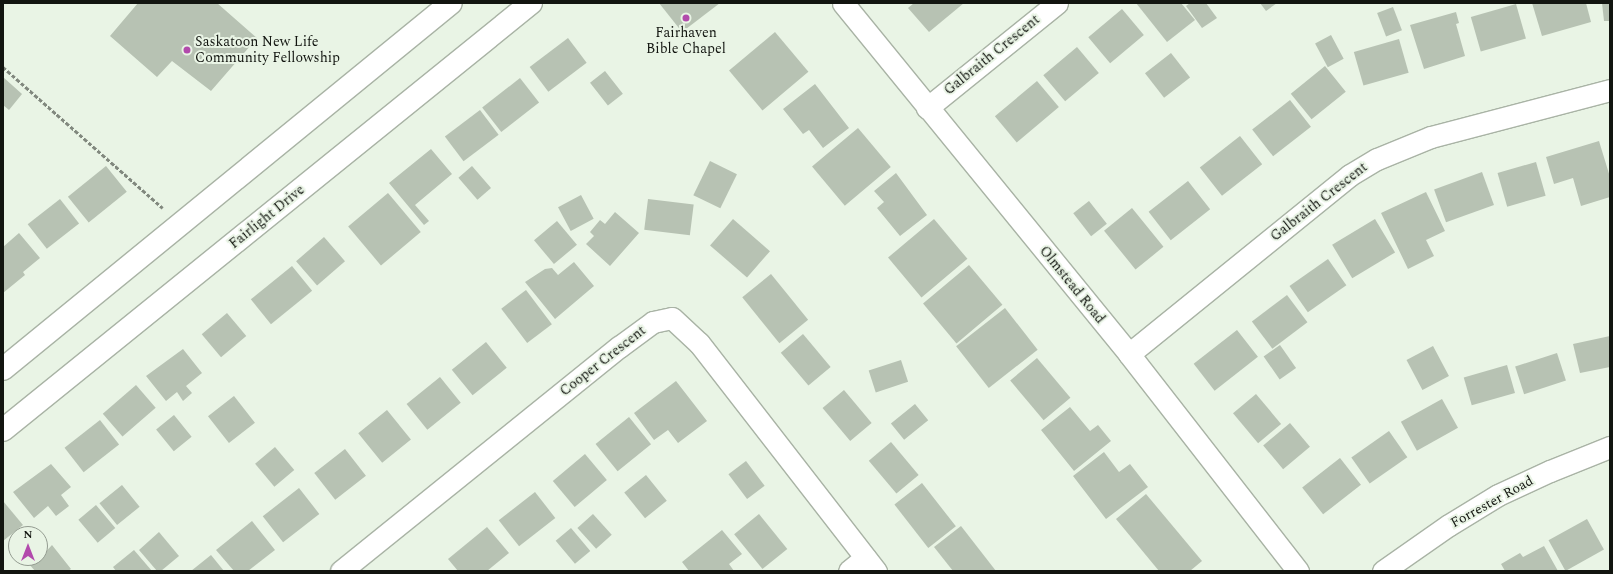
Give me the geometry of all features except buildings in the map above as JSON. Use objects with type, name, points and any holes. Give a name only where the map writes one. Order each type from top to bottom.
[{"type":"main road","points":[[3,369],[451,3]]},
{"type":"main road","name":"Fairlight Drive","points":[[3,430],[531,3]]},
{"type":"street","name":"Olmstead Road","points":[[843,3],[927,108],[1129,354],[1298,571]]},
{"type":"street","name":"Galbraith Crescent","points":[[927,108],[1057,3]]},
{"type":"street","name":"Galbraith Crescent","points":[[1129,354],[1350,175],[1377,159],[1431,137],[1610,90]]},
{"type":"street","name":"Cooper Crescent","points":[[341,571],[619,347],[653,322],[672,318],[700,343],[870,564]]},
{"type":"street","name":"Forrester Road","points":[[1383,571],[1449,525],[1498,495],[1550,471],[1610,448]]},
{"type":"street","points":[[849,571],[870,564]]},
{"type":"path","points":[[3,67],[159,204]]},
{"type":"place","name":"Fairhaven Bible Chapel","points":[[686,18]]},
{"type":"place","name":"Saskatoon New Life Community Fellowship","points":[[187,50]]}]
